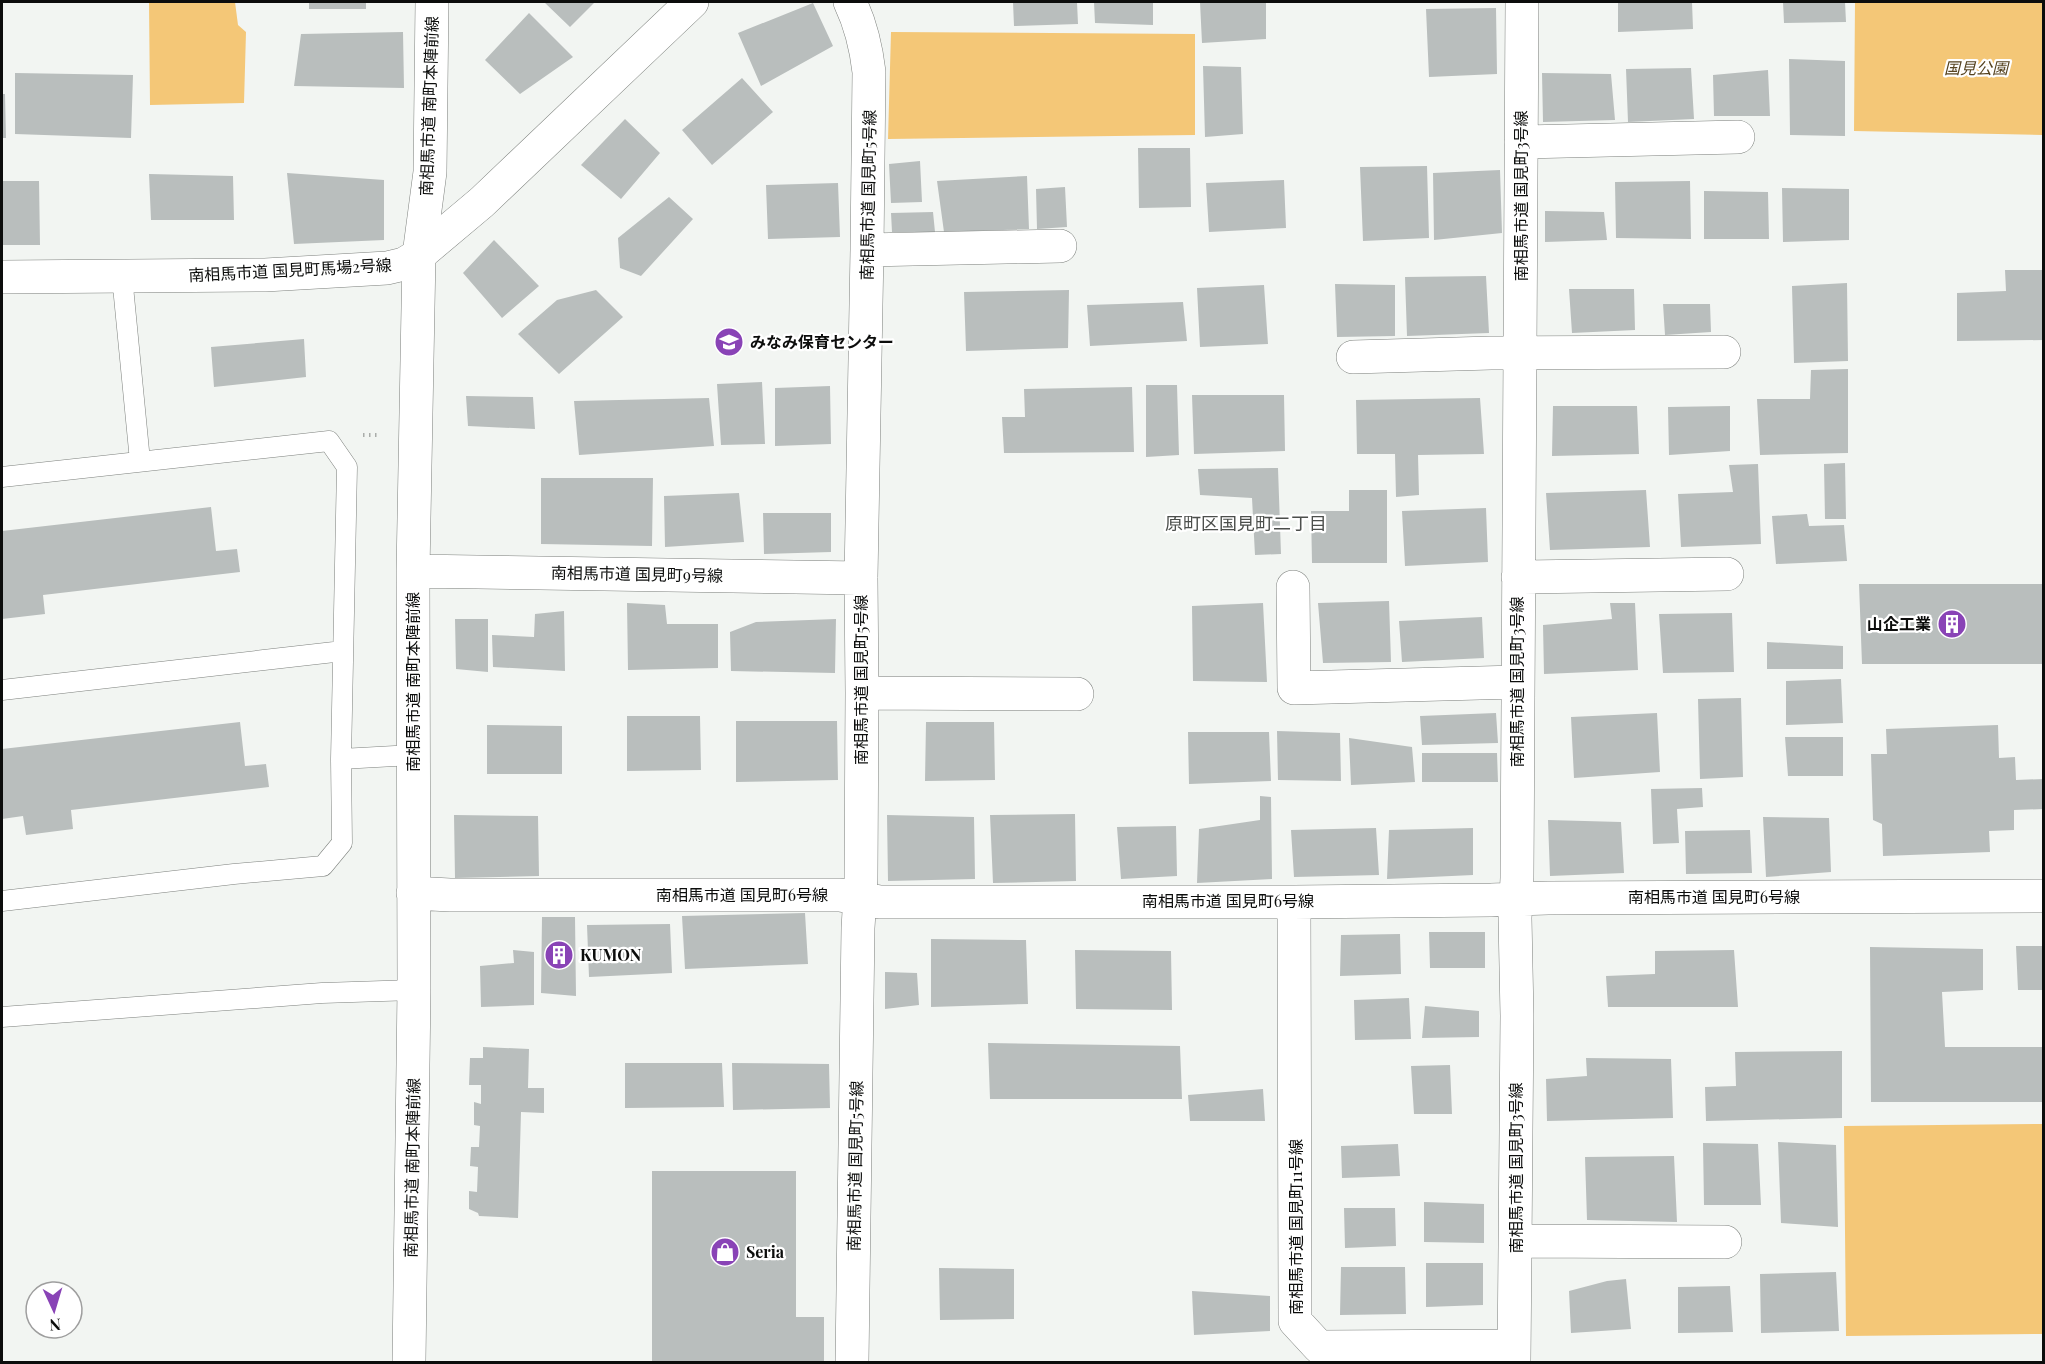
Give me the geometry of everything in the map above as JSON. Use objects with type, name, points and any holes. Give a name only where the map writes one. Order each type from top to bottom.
[{"type":"street","name":"南相馬市道 南町本陣前線","points":[[409,1362],[414,990],[413,572],[419,255],[430,172],[432,2]]},
{"type":"street","name":"南相馬市道 国見町馬場2号線","points":[[2,277],[265,275],[387,268],[404,264],[419,255],[483,202],[692,2]]},
{"type":"street","name":"南相馬市道 国見町5号線","points":[[850,2],[860,23],[869,72],[861,578],[860,898],[852,1362]]},
{"type":"street","name":"南相馬市道 国見町3号線","points":[[1514,1354],[1522,2]]},
{"type":"street","points":[[1521,142],[1738,137]]},
{"type":"street","points":[[867,250],[1060,246]]},
{"type":"street","points":[[1353,357],[1724,352]]},
{"type":"street","name":"南相馬市道 国見町9号線","points":[[413,572],[861,578]]},
{"type":"street","points":[[1518,577],[1727,574]]},
{"type":"street","points":[[1293,587],[1294,688],[1517,682]]},
{"type":"street","points":[[862,693],[1077,694]]},
{"type":"street","name":"南相馬市道 国見町6号線","points":[[413,893],[450,895],[840,895],[880,902],[1294,902],[2043,896]]},
{"type":"street","name":"南相馬市道 国見町11号線","points":[[1294,902],[1295,1321],[1319,1347],[1514,1354]]},
{"type":"street","points":[[1516,1240],[1725,1242]]},
{"type":"lane","points":[[122,276],[140,461]]},
{"type":"lane","points":[[2,477],[329,441],[347,467],[341,759],[342,843],[323,866],[2,901]]},
{"type":"lane","points":[[2,690],[343,651]]},
{"type":"lane","points":[[341,759],[413,755]]},
{"type":"lane","points":[[2,1017],[322,993],[414,990]]},
{"type":"path","points":[[329,441],[357,435],[416,435]]},
{"type":"green space","points":[[149,2],[235,2],[238,25],[246,32],[244,103],[150,105]]},
{"type":"green space","name":"国見公園","points":[[1855,2],[2043,2],[2043,135],[1854,131]]},
{"type":"green space","points":[[891,32],[1195,34],[1195,135],[888,139]]},
{"type":"green space","points":[[2043,1124],[2043,1334],[1846,1336],[1844,1126]]},
{"type":"building","points":[[309,2],[366,2],[366,9],[309,9]]},
{"type":"building","points":[[544,2],[595,2],[570,27]]},
{"type":"building","points":[[1013,2],[1077,2],[1078,24],[1014,26]]},
{"type":"building","points":[[1094,2],[1153,2],[1153,25],[1095,23]]},
{"type":"building","points":[[1200,2],[1266,2],[1266,39],[1202,43]]},
{"type":"building","points":[[1618,2],[1692,2],[1693,29],[1618,32]]},
{"type":"building","points":[[1783,2],[1845,2],[1846,22],[1784,23]]},
{"type":"building","points":[[813,3],[833,46],[761,86],[738,33]]},
{"type":"building","points":[[1496,8],[1497,74],[1429,77],[1426,9]]},
{"type":"building","points":[[529,13],[573,57],[520,94],[485,60]]},
{"type":"building","points":[[403,32],[404,88],[294,86],[301,34]]},
{"type":"building","points":[[1789,59],[1845,61],[1845,136],[1790,135]]},
{"type":"building","points":[[1203,66],[1241,67],[1243,134],[1205,137]]},
{"type":"building","points":[[1691,68],[1694,119],[1628,122],[1626,69]]},
{"type":"building","points":[[1768,70],[1770,116],[1714,116],[1713,75]]},
{"type":"building","points":[[15,73],[133,75],[131,138],[15,134]]},
{"type":"building","points":[[1542,73],[1611,74],[1615,120],[1543,122]]},
{"type":"building","points":[[742,78],[773,112],[712,165],[682,130]]},
{"type":"building","points":[[2,94],[5,94],[6,138],[2,138]]},
{"type":"building","points":[[625,119],[660,153],[621,199],[581,165]]},
{"type":"building","points":[[1138,148],[1190,148],[1191,207],[1139,208]]},
{"type":"building","points":[[920,161],[922,202],[891,203],[889,164]]},
{"type":"building","points":[[1427,166],[1429,238],[1363,241],[1360,167]]},
{"type":"building","points":[[1500,170],[1502,233],[1434,240],[1433,173]]},
{"type":"building","points":[[287,173],[384,180],[384,240],[294,244]]},
{"type":"building","points":[[149,174],[233,176],[234,220],[151,220]]},
{"type":"building","points":[[1027,176],[1029,229],[944,232],[937,181]]},
{"type":"building","points":[[1284,180],[1286,228],[1209,232],[1206,183]]},
{"type":"building","points":[[2,181],[39,181],[40,245],[2,245]]},
{"type":"building","points":[[1690,181],[1691,239],[1616,238],[1615,182]]},
{"type":"building","points":[[838,183],[840,237],[768,239],[766,185]]},
{"type":"building","points":[[1065,187],[1067,227],[1037,229],[1036,189]]},
{"type":"building","points":[[1782,188],[1849,189],[1849,240],[1783,242]]},
{"type":"building","points":[[1704,191],[1768,192],[1769,239],[1704,239]]},
{"type":"building","points":[[669,197],[693,219],[641,276],[620,268],[618,238]]},
{"type":"building","points":[[1545,211],[1604,212],[1607,240],[1545,242]]},
{"type":"building","points":[[933,212],[935,232],[892,232],[891,213]]},
{"type":"building","points":[[494,240],[539,286],[502,318],[463,273]]},
{"type":"building","points":[[2005,270],[2043,270],[2043,340],[1957,341],[1957,293],[2006,291]]},
{"type":"building","points":[[1486,276],[1489,333],[1407,336],[1405,277]]},
{"type":"building","points":[[1847,283],[1848,361],[1794,363],[1792,286]]},
{"type":"building","points":[[1335,284],[1395,285],[1395,336],[1337,337]]},
{"type":"building","points":[[1264,285],[1268,344],[1200,347],[1197,288]]},
{"type":"building","points":[[1569,289],[1634,289],[1635,330],[1572,333]]},
{"type":"building","points":[[596,290],[623,317],[559,374],[518,334],[557,300]]},
{"type":"building","points":[[1069,290],[1068,348],[966,351],[964,292]]},
{"type":"building","points":[[1183,302],[1187,341],[1090,346],[1087,305]]},
{"type":"building","points":[[1663,304],[1710,304],[1711,332],[1665,335]]},
{"type":"building","points":[[304,339],[306,377],[214,387],[211,347]]},
{"type":"building","points":[[1848,369],[1848,453],[1760,455],[1757,399],[1810,399],[1811,370]]},
{"type":"building","points":[[762,382],[765,444],[721,445],[717,384]]},
{"type":"building","points":[[1146,385],[1177,385],[1179,455],[1146,457]]},
{"type":"building","points":[[830,386],[831,444],[775,446],[775,388]]},
{"type":"building","points":[[1132,387],[1134,452],[1004,453],[1002,417],[1025,417],[1024,389]]},
{"type":"building","points":[[1192,395],[1284,395],[1285,451],[1194,454]]},
{"type":"building","points":[[466,396],[533,397],[535,429],[468,426]]},
{"type":"building","points":[[709,398],[714,446],[579,455],[574,401]]},
{"type":"building","points":[[1480,398],[1484,454],[1418,455],[1419,495],[1396,497],[1395,454],[1357,454],[1356,400]]},
{"type":"building","points":[[1553,406],[1637,406],[1639,454],[1552,456]]},
{"type":"building","points":[[1730,406],[1730,451],[1669,455],[1668,407]]},
{"type":"building","points":[[1845,463],[1846,519],[1825,519],[1824,464]]},
{"type":"building","points":[[1758,464],[1761,544],[1681,547],[1678,494],[1733,492],[1729,465]]},
{"type":"building","points":[[1278,468],[1281,554],[1255,555],[1252,498],[1200,495],[1198,469]]},
{"type":"building","points":[[541,478],[653,478],[652,546],[541,544]]},
{"type":"building","points":[[1349,490],[1387,490],[1387,563],[1312,563],[1311,511],[1349,511]]},
{"type":"building","points":[[1646,490],[1650,547],[1550,550],[1546,493]]},
{"type":"building","points":[[739,493],[744,542],[665,547],[664,496]]},
{"type":"building","points":[[211,507],[216,551],[237,549],[240,572],[43,595],[45,614],[2,619],[2,531]]},
{"type":"building","points":[[1486,508],[1488,562],[1405,566],[1402,511]]},
{"type":"building","points":[[763,513],[831,513],[831,552],[764,554]]},
{"type":"building","points":[[1807,514],[1809,526],[1844,525],[1847,561],[1776,564],[1772,516]]},
{"type":"building","name":"山企工業","points":[[1859,584],[2044,584],[2044,664],[1862,664]]},
{"type":"building","points":[[1389,601],[1391,662],[1323,663],[1318,603]]},
{"type":"building","points":[[627,603],[665,605],[667,624],[718,624],[718,668],[628,670]]},
{"type":"building","points":[[1263,603],[1267,682],[1193,681],[1192,606]]},
{"type":"building","points":[[1610,603],[1635,603],[1638,670],[1544,674],[1543,625],[1612,619]]},
{"type":"building","points":[[564,611],[565,671],[493,667],[492,635],[534,637],[535,614]]},
{"type":"building","points":[[1732,613],[1734,672],[1663,673],[1659,614]]},
{"type":"building","points":[[1482,617],[1484,658],[1402,662],[1399,621]]},
{"type":"building","points":[[455,619],[488,619],[488,672],[456,669]]},
{"type":"building","points":[[836,619],[835,673],[731,671],[730,632],[756,622]]},
{"type":"building","points":[[1767,642],[1843,646],[1843,669],[1767,669]]},
{"type":"building","points":[[1841,679],[1843,723],[1786,725],[1786,681]]},
{"type":"building","points":[[1741,698],[1743,777],[1700,779],[1698,699]]},
{"type":"building","points":[[1496,713],[1498,743],[1422,745],[1420,716]]},
{"type":"building","points":[[1657,713],[1660,772],[1574,778],[1571,717]]},
{"type":"building","points":[[627,716],[700,716],[701,770],[627,771]]},
{"type":"building","points":[[736,721],[837,721],[838,780],[736,782]]},
{"type":"building","points":[[240,722],[245,766],[266,764],[269,787],[71,810],[73,829],[26,835],[23,816],[2,819],[2,749]]},
{"type":"building","points":[[926,722],[994,722],[995,780],[925,781]]},
{"type":"building","points":[[487,725],[562,726],[562,774],[487,774]]},
{"type":"building","points":[[1998,725],[1999,758],[2015,757],[2016,780],[2044,779],[2044,809],[2014,810],[2014,830],[1989,831],[1990,852],[1883,856],[1882,824],[1873,820],[1871,754],[1887,754],[1886,729]]},
{"type":"building","points":[[1277,731],[1340,733],[1341,781],[1278,780]]},
{"type":"building","points":[[1188,732],[1269,732],[1271,781],[1189,784]]},
{"type":"building","points":[[1785,737],[1843,737],[1843,776],[1788,776]]},
{"type":"building","points":[[1349,738],[1412,747],[1415,782],[1351,785]]},
{"type":"building","points":[[1422,753],[1497,753],[1498,782],[1422,782]]},
{"type":"building","points":[[1702,788],[1703,807],[1677,809],[1679,843],[1653,844],[1651,789]]},
{"type":"building","points":[[1260,796],[1271,797],[1272,879],[1197,883],[1199,829],[1260,820]]},
{"type":"building","points":[[1075,814],[1076,881],[993,883],[990,815]]},
{"type":"building","points":[[454,815],[538,816],[539,876],[455,878]]},
{"type":"building","points":[[887,815],[974,817],[975,879],[888,881]]},
{"type":"building","points":[[1763,817],[1829,818],[1831,872],[1766,877]]},
{"type":"building","points":[[1548,820],[1621,822],[1624,873],[1550,876]]},
{"type":"building","points":[[1176,826],[1177,876],[1121,879],[1117,827]]},
{"type":"building","points":[[1376,828],[1379,875],[1294,877],[1291,830]]},
{"type":"building","points":[[1473,828],[1473,875],[1387,879],[1389,830]]},
{"type":"building","points":[[1750,830],[1752,873],[1686,874],[1685,831]]},
{"type":"building","points":[[805,913],[808,964],[685,969],[682,916]]},
{"type":"building","name":"KUMON","points":[[542,917],[575,917],[576,996],[541,993]]},
{"type":"building","points":[[670,924],[672,973],[589,977],[587,925]]},
{"type":"building","points":[[1429,932],[1485,932],[1485,968],[1430,968]]},
{"type":"building","points":[[1400,934],[1401,974],[1340,976],[1341,935]]},
{"type":"building","points":[[931,939],[1026,940],[1028,1004],[931,1007]]},
{"type":"building","points":[[2016,946],[2044,946],[2044,990],[2018,990]]},
{"type":"building","points":[[1870,947],[1983,949],[1983,990],[1942,992],[1945,1047],[2044,1047],[2044,1102],[1871,1102]]},
{"type":"building","points":[[513,950],[534,952],[534,1005],[481,1007],[480,966],[514,963]]},
{"type":"building","points":[[1075,950],[1171,951],[1172,1010],[1076,1009]]},
{"type":"building","points":[[1734,950],[1738,1007],[1608,1007],[1606,976],[1655,974],[1655,951]]},
{"type":"building","points":[[885,972],[917,973],[919,1005],[885,1009]]},
{"type":"building","points":[[1409,998],[1411,1039],[1355,1040],[1354,1000]]},
{"type":"building","points":[[1425,1006],[1479,1011],[1479,1037],[1422,1038]]},
{"type":"building","points":[[988,1043],[1180,1046],[1182,1099],[990,1099]]},
{"type":"building","points":[[483,1047],[529,1049],[528,1088],[544,1088],[544,1113],[521,1112],[518,1218],[479,1216],[478,1213],[469,1209],[469,1191],[477,1192],[478,1167],[470,1166],[471,1147],[479,1147],[480,1126],[474,1125],[474,1102],[481,1104],[481,1085],[469,1085],[470,1058],[483,1058]]},
{"type":"building","points":[[1842,1051],[1842,1118],[1706,1121],[1705,1087],[1736,1086],[1735,1052]]},
{"type":"building","points":[[1586,1058],[1671,1059],[1673,1118],[1547,1121],[1546,1079],[1587,1076]]},
{"type":"building","points":[[625,1063],[722,1063],[724,1107],[625,1108]]},
{"type":"building","points":[[732,1063],[829,1064],[830,1108],[733,1110]]},
{"type":"building","points":[[1450,1065],[1452,1114],[1414,1114],[1411,1066]]},
{"type":"building","points":[[1263,1089],[1265,1121],[1190,1121],[1188,1095]]},
{"type":"building","points":[[1778,1142],[1836,1145],[1838,1227],[1781,1223]]},
{"type":"building","points":[[1703,1143],[1758,1144],[1761,1205],[1704,1205]]},
{"type":"building","points":[[1398,1144],[1400,1176],[1342,1178],[1341,1146]]},
{"type":"building","points":[[1674,1156],[1677,1222],[1587,1220],[1585,1157]]},
{"type":"building","points":[[652,1171],[796,1171],[796,1317],[824,1317],[824,1362],[652,1362]]},
{"type":"building","points":[[1424,1202],[1484,1204],[1484,1243],[1424,1242]]},
{"type":"building","points":[[1344,1208],[1395,1208],[1396,1246],[1345,1248]]},
{"type":"building","points":[[1426,1263],[1483,1263],[1483,1305],[1426,1307]]},
{"type":"building","points":[[1341,1267],[1405,1267],[1406,1314],[1340,1315]]},
{"type":"building","points":[[939,1268],[1014,1269],[1014,1319],[940,1320]]},
{"type":"building","points":[[1836,1272],[1839,1331],[1761,1333],[1760,1274]]},
{"type":"building","points":[[1626,1279],[1631,1329],[1571,1333],[1569,1291],[1607,1281]]},
{"type":"building","points":[[1730,1286],[1733,1332],[1678,1333],[1678,1287]]},
{"type":"building","points":[[1192,1291],[1270,1296],[1270,1331],[1194,1335]]},
{"type":"place","name":"みなみ保育センター","points":[[729,342]]},
{"type":"place","name":"山企工業","points":[[1952,624]]},
{"type":"place","name":"KUMON","points":[[559,955]]},
{"type":"place","name":"Seria","points":[[725,1252]]},
{"type":"district","name":"原町区国見町二丁目","points":[[1246,524]]}]
